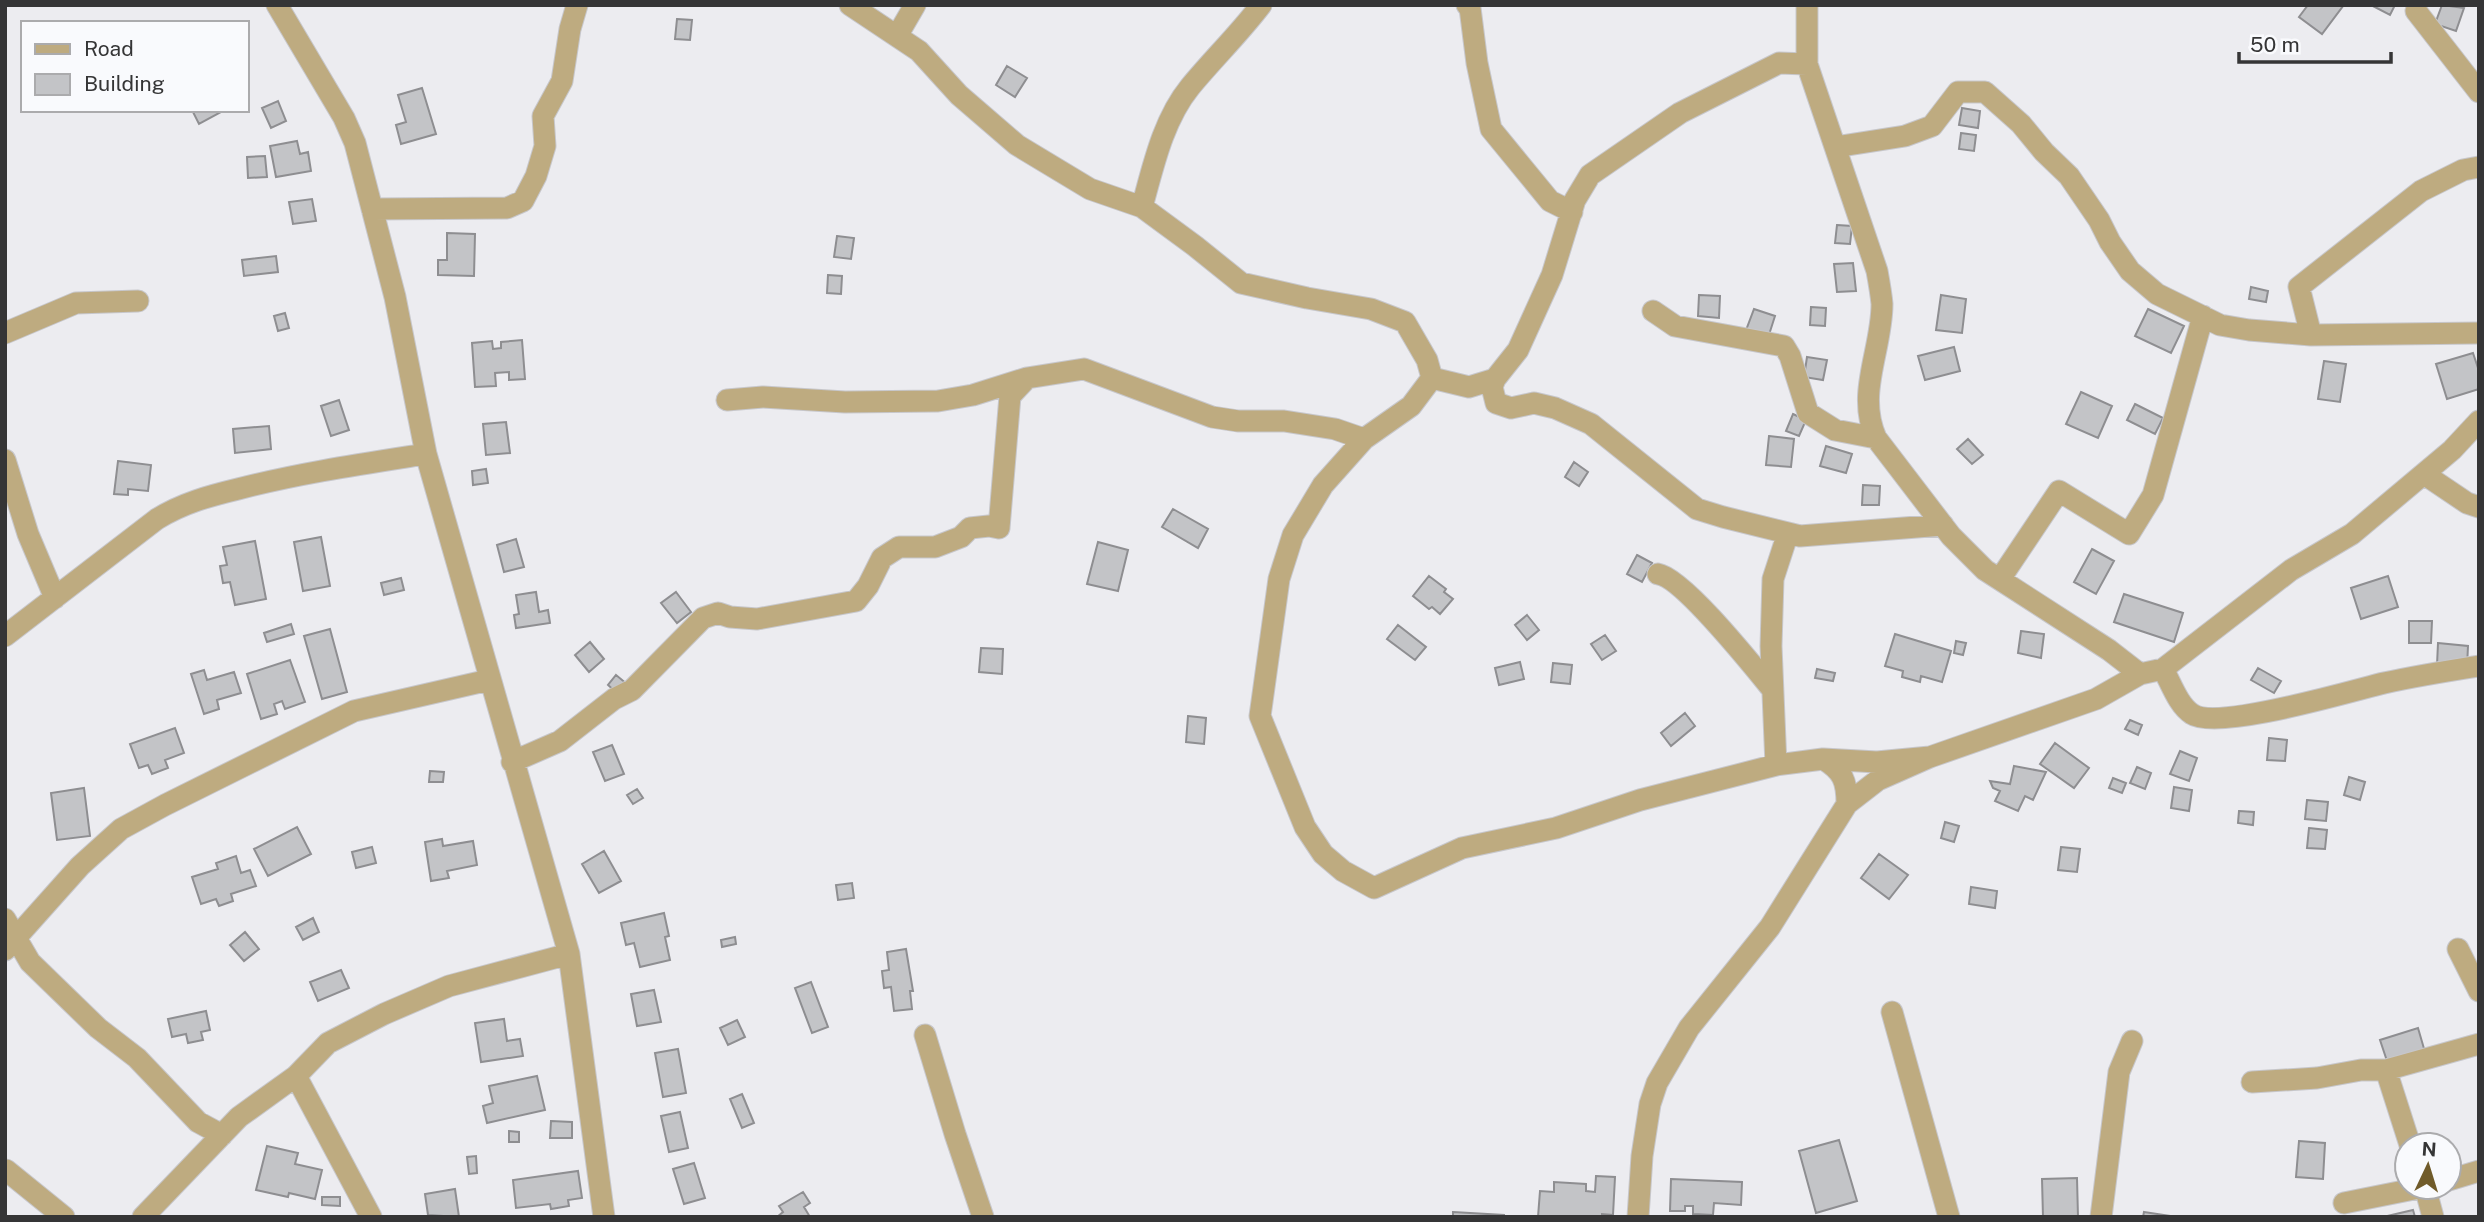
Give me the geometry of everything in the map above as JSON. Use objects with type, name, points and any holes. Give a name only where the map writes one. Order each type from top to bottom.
[{"type":"street","points":[[277,5],[344,118],[355,143],[395,297],[426,454],[569,954],[604,1217]]},
{"type":"street","points":[[372,209],[507,208],[523,201],[536,176],[545,146],[543,116],[562,80],[570,29],[577,5]]},
{"type":"street","points":[[850,5],[919,51],[959,95],[1017,145],[1090,189],[1142,207],[1241,283],[1371,309],[1405,322],[1427,360],[1432,378]]},
{"type":"street","points":[[897,36],[915,5]]},
{"type":"street","points":[[1142,207],[1160,140],[1188,89],[1243,29],[1261,5]]},
{"type":"street","points":[[1467,5],[1470,8],[1477,63],[1491,129],[1550,201],[1572,212]]},
{"type":"street","points":[[1807,5],[1807,64],[1877,271],[1882,304],[1868,394],[1869,423],[1876,438],[1943,525],[1985,570],[2109,650],[2140,674]]},
{"type":"street","points":[[2416,11],[2479,92]]},
{"type":"street","points":[[1807,64],[1779,63],[1680,113],[1590,175],[1572,212],[1552,275],[1518,350],[1495,379],[1492,387],[1496,403],[1511,408],[1534,403],[1555,408],[1591,424],[1697,509],[1800,536],[1943,525]]},
{"type":"street","points":[[1835,147],[1905,136],[1931,126],[1958,92],[1985,92],[2021,124],[2044,152],[2070,177],[2130,271],[2157,295],[2220,325],[2249,330],[2311,335],[2479,333]]},
{"type":"street","points":[[2311,335],[2299,286],[2421,191],[2463,170],[2479,167]]},
{"type":"street","points":[[5,333],[76,303],[138,301]]},
{"type":"street","points":[[1653,311],[1675,326],[1783,346],[1790,356],[1808,413],[1835,429],[1876,438]]},
{"type":"street","points":[[2000,579],[2059,491],[2129,534],[2153,495],[2203,316]]},
{"type":"street","points":[[727,400],[763,397],[845,402],[939,401],[973,395],[1027,378],[1084,369],[1212,417],[1238,421],[1283,421],[1335,429],[1364,439]]},
{"type":"street","points":[[512,762],[560,741],[614,699],[632,690],[703,618],[718,613],[730,617],[757,619],[856,601],[868,586],[882,558],[900,547],[935,547],[961,537],[970,528],[999,528],[1010,396],[1027,378]]},
{"type":"street","points":[[1432,378],[1469,387],[1495,379]]},
{"type":"street","points":[[1432,378],[1411,406],[1364,439],[1323,485],[1293,535],[1279,579],[1260,716],[1305,827],[1323,854],[1343,871],[1374,888],[1462,848],[1556,828],[1640,800],[1776,765],[1823,759],[1877,762],[1930,757]]},
{"type":"street","points":[[1637,1217],[1644,1143],[1650,1104],[1657,1083],[1689,1027],[1770,927],[1847,804],[1878,780],[1930,757],[2096,699],[2140,674],[2163,670],[2291,570],[2352,534],[2452,450],[2479,421]]},
{"type":"street","points":[[5,636],[175,508],[291,475],[426,454]]},
{"type":"street","points":[[5,460],[28,534],[55,598]]},
{"type":"street","points":[[2424,474],[2468,503],[2479,507]]},
{"type":"street","points":[[1776,765],[1771,646],[1773,579],[1788,533]]},
{"type":"street","points":[[1658,574],[1667,576],[1698,606],[1772,689]]},
{"type":"street","points":[[2163,670],[2192,714],[2206,719],[2248,714],[2385,683],[2479,666]]},
{"type":"street","points":[[11,944],[80,866],[121,829],[354,711],[489,680]]},
{"type":"street","points":[[1823,759],[1836,767],[1847,784],[1847,804]]},
{"type":"street","points":[[5,919],[11,944],[98,1028],[137,1058],[198,1122],[222,1135]]},
{"type":"street","points":[[2458,949],[2479,991]]},
{"type":"street","points":[[142,1217],[239,1117],[296,1076],[328,1043],[384,1014],[449,986],[569,954]]},
{"type":"street","points":[[1892,1012],[1949,1217]]},
{"type":"street","points":[[925,1035],[983,1217]]},
{"type":"street","points":[[2101,1217],[2119,1072],[2132,1041]]},
{"type":"street","points":[[2252,1082],[2316,1078],[2361,1070],[2386,1070],[2479,1044]]},
{"type":"street","points":[[2386,1070],[2406,1131]]},
{"type":"street","points":[[296,1076],[371,1217]]},
{"type":"street","points":[[6,1170],[64,1217]]},
{"type":"street","points":[[2344,1203],[2393,1193]]},
{"type":"building","points":[[2308,5],[2343,6],[2322,34],[2299,17]]},
{"type":"building","points":[[2371,5],[2395,5],[2390,15]]},
{"type":"building","points":[[2442,5],[2464,8],[2456,31],[2435,24]]},
{"type":"building","points":[[677,19],[692,20],[690,40],[675,39]]},
{"type":"building","points":[[1007,66],[1027,78],[1015,97],[996,85]]},
{"type":"building","points":[[422,88],[436,134],[401,144],[396,125],[406,122],[398,95]]},
{"type":"building","points":[[278,101],[286,121],[271,128],[262,108]]},
{"type":"building","points":[[1962,108],[1980,111],[1978,128],[1959,125]]},
{"type":"building","points":[[193,112],[221,112],[199,124]]},
{"type":"building","points":[[1961,133],[1976,135],[1974,151],[1959,149]]},
{"type":"building","points":[[297,141],[300,154],[308,152],[311,171],[276,177],[270,146]]},
{"type":"building","points":[[265,156],[267,177],[248,178],[247,157]]},
{"type":"building","points":[[312,199],[316,221],[293,224],[289,202]]},
{"type":"building","points":[[1837,225],[1852,226],[1850,244],[1835,243]]},
{"type":"building","points":[[447,233],[475,234],[474,276],[438,275],[438,260],[447,260]]},
{"type":"building","points":[[837,236],[854,238],[851,259],[834,257]]},
{"type":"building","points":[[276,256],[278,272],[244,276],[242,260]]},
{"type":"building","points":[[1853,263],[1856,291],[1837,292],[1834,264]]},
{"type":"building","points":[[828,275],[842,276],[841,294],[827,293]]},
{"type":"building","points":[[2251,287],[2268,291],[2266,302],[2249,299]]},
{"type":"building","points":[[1699,295],[1720,296],[1719,318],[1698,316]]},
{"type":"building","points":[[1941,295],[1966,299],[1962,333],[1936,330]]},
{"type":"building","points":[[1811,307],[1826,308],[1825,326],[1810,325]]},
{"type":"building","points":[[1754,309],[1775,316],[1767,341],[1745,333]]},
{"type":"building","points":[[2148,309],[2184,326],[2171,353],[2135,336]]},
{"type":"building","points":[[285,313],[289,328],[278,331],[274,316]]},
{"type":"building","points":[[522,340],[525,379],[509,380],[509,372],[495,373],[496,386],[475,387],[472,343],[492,341],[493,349],[501,348],[501,342]]},
{"type":"building","points":[[1954,347],[1960,371],[1925,380],[1918,356]]},
{"type":"building","points":[[2473,353],[2479,371],[2479,389],[2447,399],[2436,364]]},
{"type":"building","points":[[1807,357],[1827,360],[1823,380],[1804,377]]},
{"type":"building","points":[[2324,361],[2346,364],[2340,402],[2318,399]]},
{"type":"building","points":[[2081,392],[2112,406],[2098,438],[2066,424]]},
{"type":"building","points":[[339,400],[349,430],[331,436],[321,406]]},
{"type":"building","points":[[2135,404],[2163,418],[2155,434],[2127,420]]},
{"type":"building","points":[[1793,414],[1806,420],[1799,436],[1786,431]]},
{"type":"building","points":[[506,422],[510,453],[486,455],[483,424]]},
{"type":"building","points":[[269,426],[271,449],[235,453],[233,429]]},
{"type":"building","points":[[1769,436],[1794,439],[1791,467],[1766,465]]},
{"type":"building","points":[[1968,439],[1983,455],[1972,464],[1957,449]]},
{"type":"building","points":[[1826,446],[1852,454],[1846,473],[1820,466]]},
{"type":"building","points":[[118,461],[151,465],[148,491],[128,489],[128,495],[114,494]]},
{"type":"building","points":[[1574,462],[1588,472],[1579,486],[1565,477]]},
{"type":"building","points":[[486,469],[488,483],[473,485],[472,471]]},
{"type":"building","points":[[1863,485],[1880,486],[1879,505],[1862,505]]},
{"type":"building","points":[[1173,509],[1208,529],[1198,548],[1162,527]]},
{"type":"building","points":[[321,537],[330,586],[303,591],[294,542]]},
{"type":"building","points":[[516,539],[524,567],[504,572],[497,545]]},
{"type":"building","points":[[255,541],[266,599],[235,605],[230,582],[223,583],[220,566],[227,565],[223,547]]},
{"type":"building","points":[[1098,542],[1128,550],[1118,591],[1087,584]]},
{"type":"building","points":[[2092,549],[2114,561],[2096,594],[2074,582]]},
{"type":"building","points":[[1637,555],[1652,563],[1642,582],[1627,574]]},
{"type":"building","points":[[1429,576],[1446,589],[1444,592],[1453,599],[1440,614],[1413,596]]},
{"type":"building","points":[[2388,576],[2398,607],[2361,619],[2351,588]]},
{"type":"building","points":[[401,578],[404,590],[384,595],[381,583]]},
{"type":"building","points":[[536,592],[539,612],[548,610],[550,623],[516,628],[514,615],[519,614],[516,595]]},
{"type":"building","points":[[676,592],[691,612],[677,623],[661,603]]},
{"type":"building","points":[[2124,594],[2183,613],[2174,642],[2114,622]]},
{"type":"building","points":[[1527,615],[1539,630],[1527,640],[1515,625]]},
{"type":"building","points":[[2409,621],[2432,621],[2431,643],[2409,643]]},
{"type":"building","points":[[291,624],[294,634],[267,642],[264,633]]},
{"type":"building","points":[[1398,625],[1426,647],[1415,660],[1387,639]]},
{"type":"building","points":[[330,629],[347,692],[322,699],[304,636]]},
{"type":"building","points":[[2021,631],[2044,634],[2041,658],[2018,653]]},
{"type":"building","points":[[1895,634],[1951,651],[1942,682],[1921,676],[1920,682],[1902,677],[1903,671],[1885,666]]},
{"type":"building","points":[[1605,635],[1616,651],[1602,660],[1591,644]]},
{"type":"building","points":[[1956,641],[1966,643],[1963,655],[1954,653]]},
{"type":"building","points":[[590,642],[604,659],[589,672],[575,655]]},
{"type":"building","points":[[2438,643],[2468,646],[2467,667],[2437,665]]},
{"type":"building","points":[[981,648],[1003,649],[1002,674],[979,672]]},
{"type":"building","points":[[290,660],[305,702],[285,709],[282,701],[274,704],[277,714],[261,719],[247,674]]},
{"type":"building","points":[[1520,662],[1524,679],[1499,685],[1495,668]]},
{"type":"building","points":[[1553,663],[1572,665],[1570,684],[1551,682]]},
{"type":"building","points":[[2258,668],[2281,681],[2274,693],[2251,680]]},
{"type":"building","points":[[1817,669],[1835,673],[1833,681],[1815,678]]},
{"type":"building","points":[[204,670],[207,680],[234,672],[241,693],[217,700],[219,709],[204,714],[191,674]]},
{"type":"building","points":[[616,675],[627,684],[618,694],[608,685]]},
{"type":"building","points":[[1685,713],[1695,726],[1671,746],[1661,733]]},
{"type":"building","points":[[1188,716],[1206,718],[1204,744],[1186,742]]},
{"type":"building","points":[[2130,720],[2142,725],[2138,735],[2125,729]]},
{"type":"building","points":[[175,728],[184,753],[165,760],[168,768],[152,774],[148,765],[139,768],[130,744]]},
{"type":"building","points":[[2269,738],[2287,740],[2285,761],[2267,760]]},
{"type":"building","points":[[2055,743],[2089,768],[2074,788],[2040,764]]},
{"type":"building","points":[[612,745],[624,774],[605,781],[593,752]]},
{"type":"building","points":[[2180,751],[2197,758],[2189,781],[2170,774]]},
{"type":"building","points":[[2014,766],[2046,772],[2033,800],[2025,796],[2018,811],[1995,801],[2000,791],[1993,788],[1990,781],[2010,784]]},
{"type":"building","points":[[2137,767],[2151,773],[2145,789],[2130,783]]},
{"type":"building","points":[[430,771],[444,772],[443,782],[429,782]]},
{"type":"building","points":[[2349,777],[2365,782],[2360,800],[2344,795]]},
{"type":"building","points":[[2113,778],[2126,783],[2122,793],[2109,788]]},
{"type":"building","points":[[2174,787],[2192,790],[2189,811],[2171,808]]},
{"type":"building","points":[[84,788],[90,836],[57,840],[51,793]]},
{"type":"building","points":[[637,789],[643,798],[633,804],[627,795]]},
{"type":"building","points":[[2307,800],[2328,802],[2326,821],[2305,819]]},
{"type":"building","points":[[2239,811],[2254,812],[2253,825],[2238,823]]},
{"type":"building","points":[[1945,822],[1959,826],[1954,842],[1941,838]]},
{"type":"building","points":[[297,827],[311,854],[268,876],[254,849]]},
{"type":"building","points":[[2309,828],[2327,830],[2325,849],[2307,848]]},
{"type":"building","points":[[442,839],[443,846],[473,841],[477,865],[447,871],[449,878],[431,881],[425,842]]},
{"type":"building","points":[[372,847],[376,863],[356,868],[352,852]]},
{"type":"building","points":[[2061,847],[2080,849],[2077,872],[2058,870]]},
{"type":"building","points":[[604,851],[621,881],[599,893],[582,864]]},
{"type":"building","points":[[1879,854],[1908,875],[1889,899],[1861,878]]},
{"type":"building","points":[[236,856],[241,873],[250,870],[256,886],[231,894],[233,901],[219,906],[216,899],[201,904],[192,877],[218,869],[216,863]]},
{"type":"building","points":[[852,883],[854,898],[838,900],[836,885]]},
{"type":"building","points":[[1971,887],[1997,891],[1995,908],[1969,904]]},
{"type":"building","points":[[664,913],[670,960],[640,967],[634,943],[626,945],[621,923]]},
{"type":"building","points":[[313,918],[319,932],[303,940],[296,927]]},
{"type":"building","points":[[245,932],[259,949],[244,961],[230,945]]},
{"type":"building","points":[[735,937],[736,944],[722,947],[721,940]]},
{"type":"building","points":[[906,949],[913,991],[910,991],[912,1009],[894,1011],[891,987],[884,988],[882,971],[889,970],[887,952]]},
{"type":"building","points":[[341,970],[349,988],[318,1001],[310,982]]},
{"type":"building","points":[[811,982],[828,1027],[812,1033],[795,988]]},
{"type":"building","points":[[654,990],[661,1022],[637,1026],[631,994]]},
{"type":"building","points":[[206,1011],[210,1030],[201,1032],[203,1040],[188,1043],[186,1034],[172,1037],[168,1019]]},
{"type":"building","points":[[504,1019],[507,1041],[520,1039],[523,1056],[481,1062],[475,1023]]},
{"type":"building","points":[[737,1020],[745,1037],[728,1045],[720,1028]]},
{"type":"building","points":[[2418,1028],[2425,1052],[2388,1064],[2380,1040]]},
{"type":"building","points":[[678,1049],[686,1093],[663,1097],[655,1053]]},
{"type":"building","points":[[537,1076],[545,1110],[487,1123],[483,1106],[493,1103],[489,1086]]},
{"type":"building","points":[[742,1094],[754,1123],[742,1128],[730,1099]]},
{"type":"building","points":[[680,1112],[688,1148],[669,1152],[661,1116]]},
{"type":"building","points":[[551,1121],[572,1122],[572,1138],[550,1138]]},
{"type":"building","points":[[509,1131],[519,1132],[519,1142],[509,1142]]},
{"type":"building","points":[[1839,1140],[1857,1201],[1816,1213],[1799,1151]]},
{"type":"building","points":[[2299,1141],[2325,1143],[2323,1179],[2296,1177]]},
{"type":"building","points":[[267,1146],[298,1153],[295,1164],[322,1170],[315,1199],[256,1190]]},
{"type":"building","points":[[476,1156],[477,1173],[469,1174],[467,1157]]},
{"type":"building","points":[[694,1163],[705,1198],[684,1204],[673,1169]]},
{"type":"building","points":[[578,1171],[582,1198],[568,1200],[569,1206],[551,1209],[550,1204],[516,1208],[513,1180]]},
{"type":"building","points":[[1596,1176],[1615,1177],[1613,1215],[1538,1217],[1540,1191],[1554,1192],[1554,1182],[1586,1184],[1586,1191],[1595,1192]]},
{"type":"building","points":[[2077,1178],[2078,1217],[2043,1217],[2042,1179]]},
{"type":"building","points":[[1671,1179],[1742,1182],[1741,1205],[1714,1203],[1713,1215],[1693,1214],[1693,1206],[1685,1206],[1685,1211],[1670,1211]]},
{"type":"building","points":[[455,1189],[459,1217],[428,1215],[425,1194]]},
{"type":"building","points":[[803,1192],[810,1203],[804,1207],[810,1217],[777,1217],[783,1212],[779,1206]]},
{"type":"building","points":[[322,1197],[340,1197],[340,1206],[322,1205]]},
{"type":"building","points":[[2413,1210],[2415,1217],[2383,1217]]},
{"type":"building","points":[[1453,1212],[1504,1215],[1504,1217],[1453,1217]]},
{"type":"building","points":[[2144,1212],[2177,1217],[2143,1217]]}]
